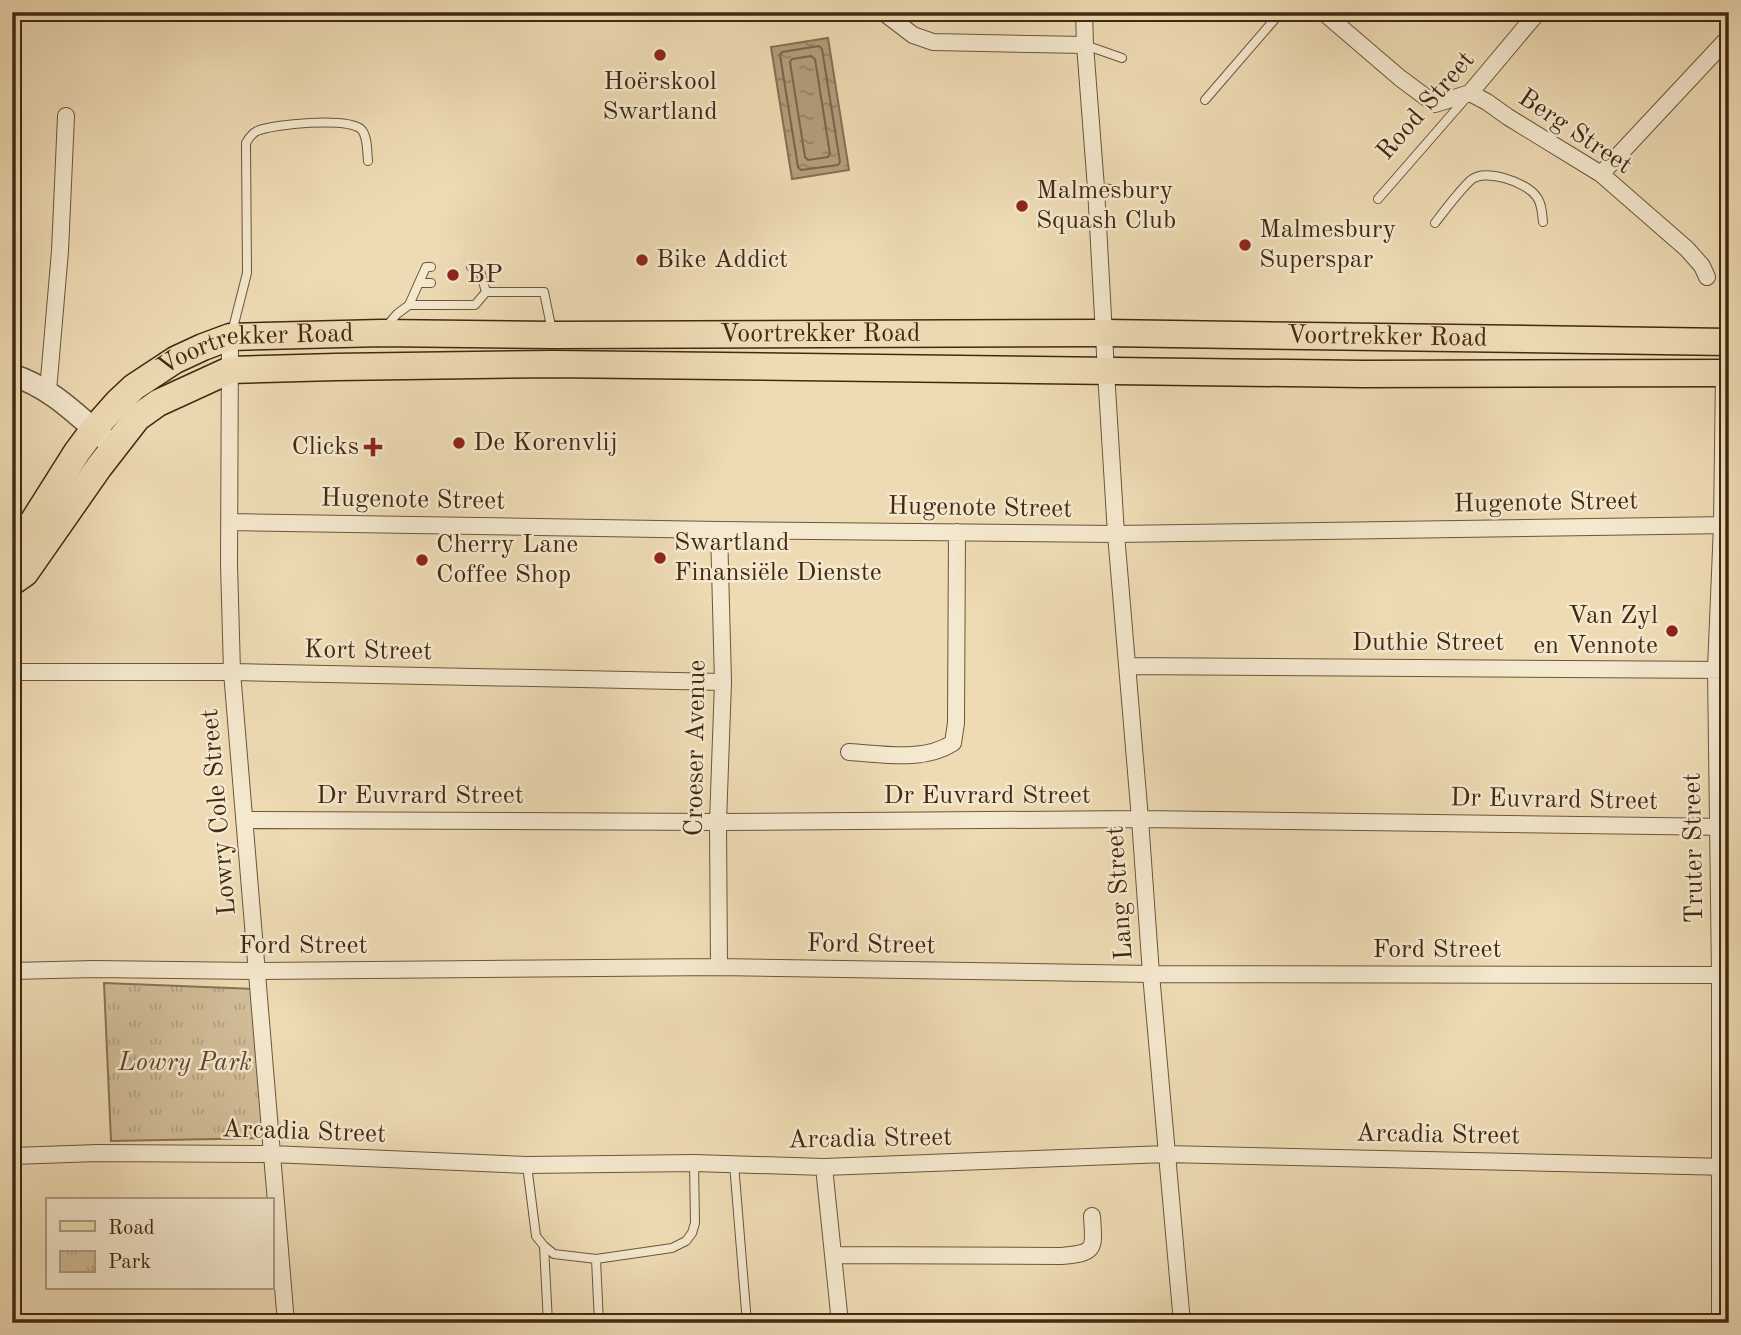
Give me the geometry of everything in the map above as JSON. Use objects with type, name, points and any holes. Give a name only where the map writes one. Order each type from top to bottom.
[{"type":"main road","name":"Voortrekker Road","points":[[12,558],[56,484],[94,429],[134,387],[175,360],[230,337],[381,333],[553,349],[1105,372],[1727,373]]},
{"type":"main road","name":"Voortrekker Road","points":[[12,582],[24,573],[137,418],[158,403],[230,370],[336,367],[553,349],[1105,333],[1729,342]]},
{"type":"street","points":[[883,12],[913,35],[933,42],[1085,45]]},
{"type":"street","name":"Lang Street","points":[[1084,12],[1116,534],[1150,974],[1182,1323]]},
{"type":"street","points":[[1323,12],[1434,104],[1470,93]]},
{"type":"street","name":"Rood Street","points":[[1470,93],[1538,12]]},
{"type":"street","points":[[1601,174],[1729,37]]},
{"type":"street","name":"Berg Street","points":[[1470,93],[1601,174],[1687,249],[1702,266],[1707,277]]},
{"type":"street","points":[[48,391],[60,251],[66,117]]},
{"type":"street","name":"Lowry Cole Street","points":[[230,337],[229,564],[232,672],[286,1323]]},
{"type":"street","name":"Truter Street","points":[[1720,1323],[1724,1167],[1723,670],[1727,373]]},
{"type":"street","points":[[12,376],[30,381],[48,391],[114,447]]},
{"type":"street","name":"Hugenote Street","points":[[230,522],[1116,534],[1725,525]]},
{"type":"street","name":"Croeser Avenue","points":[[719,530],[723,682],[719,967]]},
{"type":"street","points":[[849,752],[912,755],[935,752],[953,743],[956,723],[957,532]]},
{"type":"street","name":"Duthie Street","points":[[1127,666],[1723,670]]},
{"type":"street","name":"Kort Street","points":[[12,672],[232,672],[723,682]]},
{"type":"street","name":"Dr Euvrard Street","points":[[245,820],[719,822],[1140,819],[1723,826]]},
{"type":"street","name":"Ford Street","points":[[12,971],[719,967],[1150,974],[1725,975]]},
{"type":"street","name":"Arcadia Street","points":[[12,1156],[98,1153],[271,1154],[527,1165],[694,1163],[824,1167],[1166,1154],[1724,1167]]},
{"type":"street","points":[[824,1167],[840,1323]]},
{"type":"street","points":[[834,1255],[1080,1255],[1090,1250],[1093,1243],[1092,1216]]},
{"type":"lane","points":[[1205,100],[1281,12]]},
{"type":"lane","points":[[1085,45],[1122,58]]},
{"type":"lane","name":"Rood Street","points":[[1378,199],[1470,93]]},
{"type":"lane","points":[[230,337],[247,272],[246,143],[250,135],[276,125],[352,125],[361,130],[365,137],[368,161]]},
{"type":"lane","points":[[1435,223],[1472,179],[1480,175],[1502,176],[1535,193],[1540,202],[1544,222]]},
{"type":"lane","points":[[1096,188],[1140,191]]},
{"type":"lane","points":[[381,333],[397,314],[409,305],[426,267],[431,267]]},
{"type":"lane","points":[[409,305],[475,305],[484,288],[479,267],[471,267]]},
{"type":"lane","points":[[419,283],[431,283]]},
{"type":"lane","points":[[471,283],[484,288],[544,292],[553,349]]},
{"type":"lane","points":[[527,1165],[536,1236],[554,1254],[596,1259],[672,1248],[686,1241],[695,1223],[694,1163]]},
{"type":"lane","points":[[734,1164],[747,1323]]},
{"type":"lane","points":[[544,1246],[548,1323]]},
{"type":"lane","points":[[596,1259],[599,1323]]},
{"type":"green space","name":"Lowry Park","points":[[104,983],[257,989],[269,1138],[111,1141]]},
{"type":"water","points":[[828,38],[849,170],[792,179],[771,47]]},
{"type":"place","name":"Hoërskool Swartland","points":[[660,55]]},
{"type":"place","name":"Malmesbury Squash Club","points":[[1022,206]]},
{"type":"place","name":"Malmesbury Superspar","points":[[1245,245]]},
{"type":"place","name":"Bike Addict","points":[[642,260]]},
{"type":"place","name":"BP","points":[[453,275]]},
{"type":"place","name":"De Korenvlij","points":[[459,443]]},
{"type":"place","name":"Clicks","points":[[373,447]]},
{"type":"place","name":"Swartland Finansiële Dienste","points":[[660,558]]},
{"type":"place","name":"Cherry Lane Coffee Shop","points":[[422,560]]},
{"type":"place","name":"Van Zyl en Vennote","points":[[1672,631]]}]
